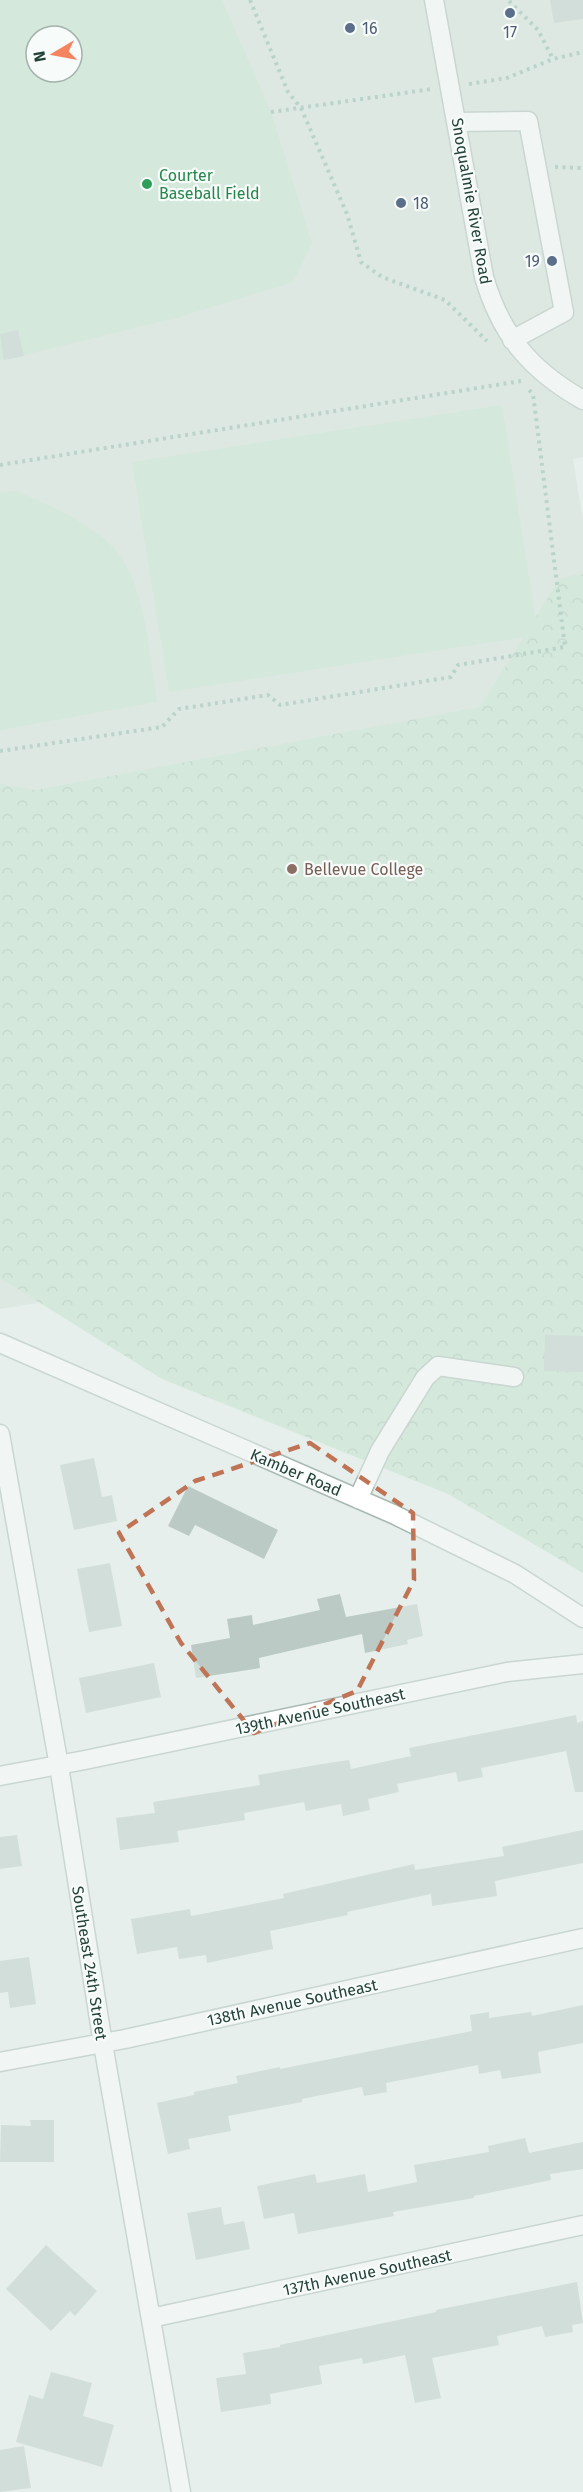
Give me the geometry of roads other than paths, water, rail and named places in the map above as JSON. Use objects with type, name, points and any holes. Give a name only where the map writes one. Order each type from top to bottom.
[{"type":"street","name":"Snoqualmie River Road","points":[[434,0],[484,277],[493,307],[512,340],[543,374],[583,400]]},
{"type":"street","points":[[457,122],[528,121],[564,312],[512,340]]},
{"type":"street","name":"Kamber Road","points":[[0,1343],[358,1499],[515,1574],[583,1618]]},
{"type":"street","points":[[358,1499],[380,1451],[425,1378],[438,1366],[514,1377]]},
{"type":"street","name":"Southeast 24th Street","points":[[0,1434],[59,1766],[103,2044],[181,2492]]},
{"type":"street","name":"139th Avenue Southeast","points":[[0,1776],[59,1766],[507,1672],[583,1664]]},
{"type":"street","name":"138th Avenue Southeast","points":[[0,2062],[103,2044],[583,1938]]},
{"type":"street","name":"137th Avenue Southeast","points":[[152,2318],[583,2225]]},
{"type":"place","name":"17","points":[[510,13]]},
{"type":"place","name":"16","points":[[350,28]]},
{"type":"place","name":"Courter Baseball Field","points":[[147,184]]},
{"type":"place","name":"18","points":[[401,203]]},
{"type":"place","name":"19","points":[[552,261]]},
{"type":"place","name":"Bellevue College","points":[[292,869]]}]
